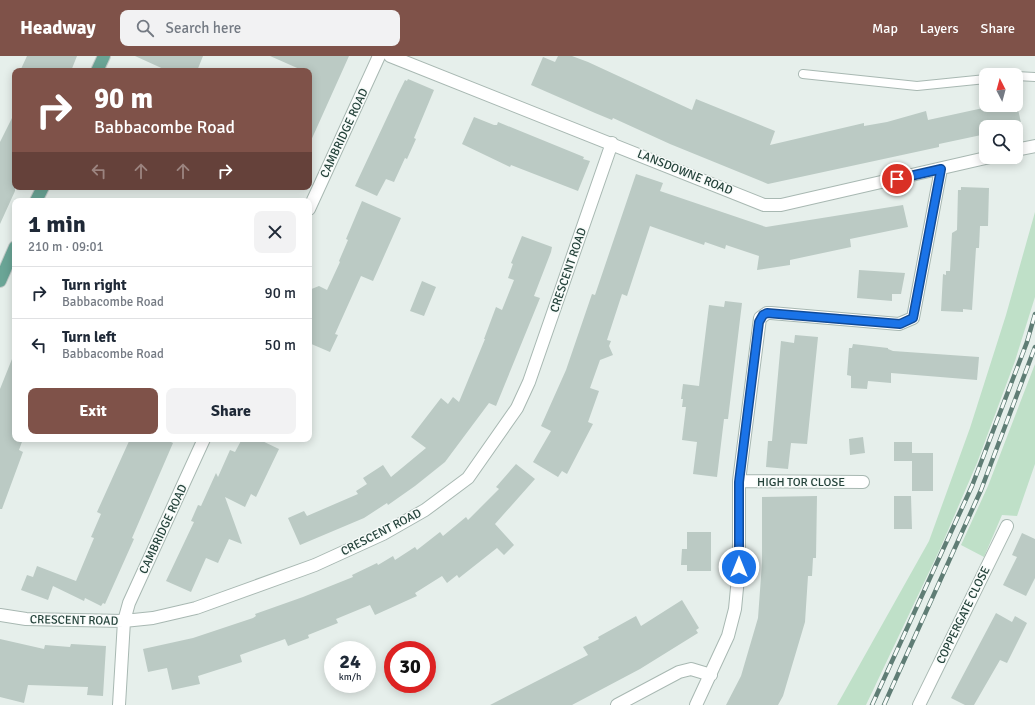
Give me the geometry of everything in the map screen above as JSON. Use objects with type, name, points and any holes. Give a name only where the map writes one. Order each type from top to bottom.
[{"type":"main road","points":[[98,68],[104,56]]},
{"type":"main road","points":[[0,281],[12,254]]},
{"type":"street","name":"CAMBRIDGE ROAD","points":[[312,202],[379,56]]},
{"type":"street","name":"LANSDOWNE ROAD","points":[[390,56],[612,143],[764,205],[781,205],[979,160]]},
{"type":"street","name":"CRESCENT ROAD","points":[[0,615],[26,619],[124,621],[153,618],[196,608],[315,565],[383,534],[425,510],[468,478],[517,408],[529,382],[612,143]]},
{"type":"street","points":[[1023,149],[1035,146]]},
{"type":"street","points":[[696,705],[728,636],[735,609],[739,567],[739,482],[760,318],[767,313],[771,313],[900,324],[913,318],[941,169]]},
{"type":"street","name":"CAMBRIDGE ROAD","points":[[120,705],[124,621],[129,603],[203,442]]},
{"type":"street","name":"HIGH TOR CLOSE","points":[[739,482],[863,482]]},
{"type":"street","name":"COPPERGATE CLOSE","points":[[919,705],[1006,526]]},
{"type":"street","points":[[617,705],[679,672],[691,669],[711,675]]},
{"type":"lane","points":[[803,74],[917,86],[979,80]]},
{"type":"lane","points":[[1023,76],[1035,77]]},
{"type":"green space","points":[[1035,212],[1035,297],[1015,361],[977,463],[940,549],[866,705],[837,705],[929,541],[970,428],[1006,315]]},
{"type":"green space","points":[[1035,364],[1035,464],[1017,516],[1002,515],[984,557],[961,545],[988,486]]},
{"type":"building","points":[[27,56],[77,56],[72,68],[21,68]]},
{"type":"building","points":[[135,56],[203,56],[198,68],[161,68]]},
{"type":"building","points":[[270,56],[349,56],[312,138],[312,68],[297,68]]},
{"type":"building","points":[[558,56],[572,56],[692,110],[696,99],[775,131],[770,145],[864,123],[864,126],[887,122],[926,111],[928,120],[979,109],[979,112],[1019,112],[1020,120],[979,120],[979,135],[939,144],[939,147],[768,184],[531,85],[543,57],[555,62]]},
{"type":"building","points":[[408,79],[434,90],[407,159],[405,158],[394,182],[386,179],[377,196],[355,186],[398,94],[405,80],[407,81]]},
{"type":"building","points":[[474,117],[494,125],[497,125],[498,122],[584,157],[583,159],[590,161],[578,191],[511,165],[510,167],[462,144]]},
{"type":"building","points":[[12,118],[12,190],[15,191],[0,224],[0,142]]},
{"type":"building","points":[[636,174],[663,183],[660,191],[766,227],[903,205],[908,227],[850,239],[851,247],[790,260],[790,265],[757,270],[759,256],[726,245],[725,249],[705,242],[704,245],[650,226],[627,296],[622,294],[607,340],[611,341],[609,346],[613,355],[600,360],[590,388],[599,391],[588,422],[593,424],[567,474],[562,471],[558,477],[533,462],[551,431],[541,426],[566,370],[592,294],[595,295]]},
{"type":"building","points":[[961,187],[989,188],[988,226],[980,226],[979,248],[976,248],[972,310],[963,309],[963,312],[941,311],[943,274],[946,275],[946,271],[950,271],[952,233],[957,230],[958,190],[961,190]]},
{"type":"building","points":[[362,201],[401,218],[373,281],[361,276],[335,334],[338,335],[330,352],[312,344],[312,289],[319,286],[327,290],[340,262],[339,261],[348,240],[346,239]]},
{"type":"building","points":[[522,236],[552,247],[534,296],[540,298],[496,406],[489,403],[445,462],[415,486],[388,505],[387,503],[364,518],[300,545],[288,518],[304,511],[307,516],[358,494],[356,491],[367,484],[363,478],[383,465],[391,477],[426,448],[411,437],[441,398],[448,404],[453,397],[459,402],[485,339],[496,307],[502,310],[514,280],[508,278],[513,264],[511,263]]},
{"type":"building","points":[[859,270],[905,273],[901,294],[892,294],[892,301],[857,298]]},
{"type":"building","points":[[422,281],[436,287],[424,316],[410,311]]},
{"type":"building","points":[[725,301],[742,303],[728,419],[724,419],[717,477],[693,474],[697,442],[682,440],[686,407],[682,407],[683,399],[681,399],[683,384],[699,386],[709,305],[724,307]]},
{"type":"building","points":[[795,335],[818,337],[807,444],[791,443],[788,469],[766,467],[768,441],[772,441],[781,341],[794,343]]},
{"type":"building","points":[[853,344],[888,348],[893,351],[979,357],[977,380],[891,373],[891,383],[868,381],[867,389],[851,388],[851,376],[847,375],[849,348],[852,348]]},
{"type":"building","points":[[12,359],[12,442],[22,442],[19,450],[23,452],[2,509],[0,509],[0,389]]},
{"type":"building","points":[[863,437],[865,453],[850,455],[849,439]]},
{"type":"building","points":[[129,442],[173,443],[132,538],[134,539],[105,604],[103,603],[101,606],[85,598],[84,601],[53,586],[48,600],[21,590],[27,575],[33,577],[37,566],[76,581],[94,538],[91,537],[101,514],[97,512]]},
{"type":"building","points":[[240,442],[264,442],[279,449],[256,497],[251,494],[245,507],[225,497],[242,544],[229,539],[218,563],[206,558],[191,592],[166,581],[194,522],[191,521],[198,505],[201,506],[216,473],[218,477],[230,450],[235,452]]},
{"type":"building","points":[[894,442],[912,442],[912,461],[894,461]]},
{"type":"building","points":[[912,453],[933,453],[933,491],[912,491]]},
{"type":"building","points":[[516,464],[535,479],[495,524],[514,545],[504,555],[497,548],[459,578],[457,575],[447,583],[442,576],[415,593],[417,596],[375,615],[370,605],[336,619],[338,623],[308,635],[309,638],[288,646],[285,639],[240,655],[242,662],[198,676],[200,684],[172,690],[167,668],[148,672],[143,649],[193,638],[253,618],[256,616],[255,614],[353,577],[352,575],[377,563],[378,565],[393,556],[395,560],[415,547],[417,550],[440,532],[443,536],[466,517],[468,520],[499,489],[496,487]]},
{"type":"building","points":[[817,496],[816,558],[813,558],[812,576],[808,576],[805,622],[783,696],[778,705],[726,705],[741,676],[758,618],[762,563],[762,497]]},
{"type":"building","points":[[894,496],[911,496],[912,529],[894,529]]},
{"type":"building","points":[[687,532],[711,532],[711,571],[687,571],[687,565],[681,565],[682,549],[687,549]]},
{"type":"building","points":[[1022,533],[1035,539],[1035,578],[1026,596],[1003,585],[1017,557],[1012,555]]},
{"type":"building","points":[[682,600],[699,628],[696,630],[698,633],[640,669],[572,705],[490,705],[588,655],[583,647],[636,616],[641,626]]},
{"type":"building","points":[[996,613],[1012,622],[1015,616],[1027,623],[1007,663],[1000,660],[974,705],[965,705],[951,698]]},
{"type":"building","points":[[0,639],[44,649],[45,645],[70,647],[71,644],[106,646],[103,696],[87,695],[88,687],[28,685],[24,703],[0,697]]},
{"type":"railway","points":[[872,705],[972,486],[1027,342],[1035,314]]},
{"type":"railway","points":[[884,705],[981,490],[1035,347]]},
{"type":"route","points":[[739,567],[739,482],[760,318],[767,313],[771,313],[900,324],[913,318],[941,169],[897,179]]}]
